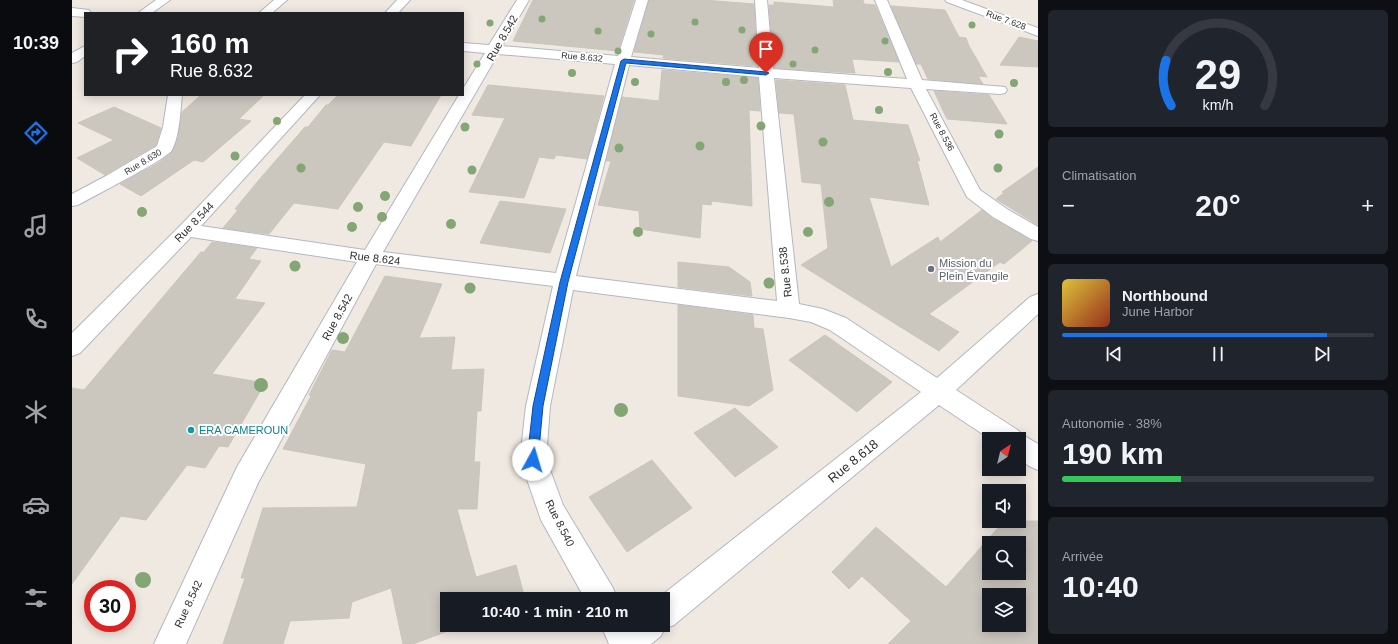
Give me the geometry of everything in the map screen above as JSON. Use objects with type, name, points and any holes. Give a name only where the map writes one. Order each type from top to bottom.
[{"type":"street","points":[[146,12],[164,0]]},
{"type":"street","points":[[266,12],[281,0]]},
{"type":"street","points":[[392,12],[404,0]]},
{"type":"street","name":"Rue 8.542","points":[[170,644],[248,476],[370,258],[495,50],[523,0]]},
{"type":"street","name":"Rue 8.540","points":[[598,592],[551,512],[533,460],[538,406],[564,282],[642,0]]},
{"type":"street","name":"Rue 8.538","points":[[761,0],[766,73],[789,310],[815,315],[838,324],[1000,432]]},
{"type":"street","name":"Rue 8.536","points":[[881,0],[916,83],[973,193],[1000,213],[1038,236]]},
{"type":"street","name":"Rue 7.628","points":[[951,0],[1038,32]]},
{"type":"street","points":[[72,12],[84,13]]},
{"type":"street","name":"Rue 8.632","points":[[464,47],[766,73],[1000,90]]},
{"type":"street","points":[[72,59],[84,51]]},
{"type":"street","name":"Rue 8.630","points":[[72,201],[164,150],[171,127],[175,96]]},
{"type":"street","name":"Rue 8.544","points":[[72,347],[187,230],[312,96]]},
{"type":"street","name":"Rue 8.624","points":[[187,230],[370,258],[550,278],[564,282],[789,310]]},
{"type":"street","name":"Rue 8.618","points":[[670,608],[939,390],[1038,302]]},
{"type":"street","points":[[1026,450],[1038,458]]},
{"type":"building","points":[[533,0],[634,0],[618,51],[513,41]]},
{"type":"building","points":[[649,0],[704,0],[754,4],[757,66],[663,58],[664,55],[634,52]]},
{"type":"building","points":[[833,0],[863,0],[864,4],[875,5],[899,62],[852,59],[855,73],[774,68],[769,5],[774,5],[774,2],[834,7]]},
{"type":"building","points":[[891,6],[945,10],[959,37],[966,38],[987,77],[978,76],[983,84],[928,79],[921,64],[916,64]]},
{"type":"building","points":[[1019,37],[1038,41],[1038,67],[1000,65]]},
{"type":"building","points":[[662,70],[758,78],[760,111],[749,110],[752,206],[712,201],[711,205],[702,204],[700,238],[640,229],[639,211],[598,205],[611,161],[606,161],[622,97],[659,101]]},
{"type":"building","points":[[776,80],[845,85],[853,120],[908,125],[920,161],[917,160],[929,205],[869,197],[891,267],[938,237],[940,242],[982,210],[992,218],[1032,241],[1004,264],[1000,262],[929,314],[959,332],[939,351],[801,265],[828,248],[821,184],[802,182],[794,114],[779,113]]},
{"type":"building","points":[[488,85],[604,96],[587,159],[556,155],[554,159],[539,157],[524,198],[469,192],[505,118],[472,115]]},
{"type":"building","points":[[934,91],[989,95],[1007,124],[947,119]]},
{"type":"building","points":[[200,96],[263,96],[239,119],[251,121],[203,162],[194,160],[141,196],[120,184],[158,163],[173,151],[178,138],[182,112]]},
{"type":"building","points":[[337,96],[440,96],[411,146],[384,142],[338,209],[294,203],[269,234],[223,228],[238,210],[235,209],[258,181],[305,127],[308,127],[326,105],[328,105]]},
{"type":"building","points":[[114,107],[161,128],[156,145],[105,175],[77,158],[114,140],[78,123]]},
{"type":"building","points":[[1038,167],[1038,225],[996,199],[1004,193],[1002,192]]},
{"type":"building","points":[[500,201],[566,209],[550,253],[480,243]]},
{"type":"building","points":[[212,242],[257,248],[249,259],[261,261],[235,299],[265,303],[212,374],[265,383],[228,447],[219,446],[205,468],[187,465],[146,520],[121,516],[72,584],[72,388],[84,390],[201,252],[204,252]]},
{"type":"building","points":[[678,262],[729,267],[750,282],[752,296],[678,287]]},
{"type":"building","points":[[385,276],[442,284],[419,338],[455,337],[451,370],[484,369],[481,411],[477,411],[474,462],[480,462],[477,509],[457,509],[476,577],[516,565],[523,592],[440,592],[440,632],[445,632],[413,644],[403,644],[391,588],[352,602],[349,618],[290,621],[283,644],[223,644],[245,578],[241,578],[263,508],[357,507],[366,464],[283,449],[311,396],[309,395],[332,350],[345,352]]},
{"type":"building","points":[[678,305],[753,315],[754,328],[763,329],[773,390],[749,406],[678,396]]},
{"type":"building","points":[[825,335],[892,382],[857,412],[789,360]]},
{"type":"building","points":[[735,408],[778,447],[735,477],[694,433]]},
{"type":"building","points":[[652,460],[692,508],[627,552],[589,497]]},
{"type":"building","points":[[1026,521],[1038,521],[1038,644],[888,644],[911,621],[862,576],[849,589],[832,572],[876,527],[946,587],[982,546],[982,580],[1026,580],[1026,536],[991,536],[998,528],[1026,528]]},
{"type":"place","name":"Mission du Plein Évangile","points":[[931,269]]},
{"type":"place","name":"ERA CAMEROUN","points":[[191,430]]},
{"type":"route","points":[[533,460],[538,406],[564,282],[624,61],[766,73]]}]
